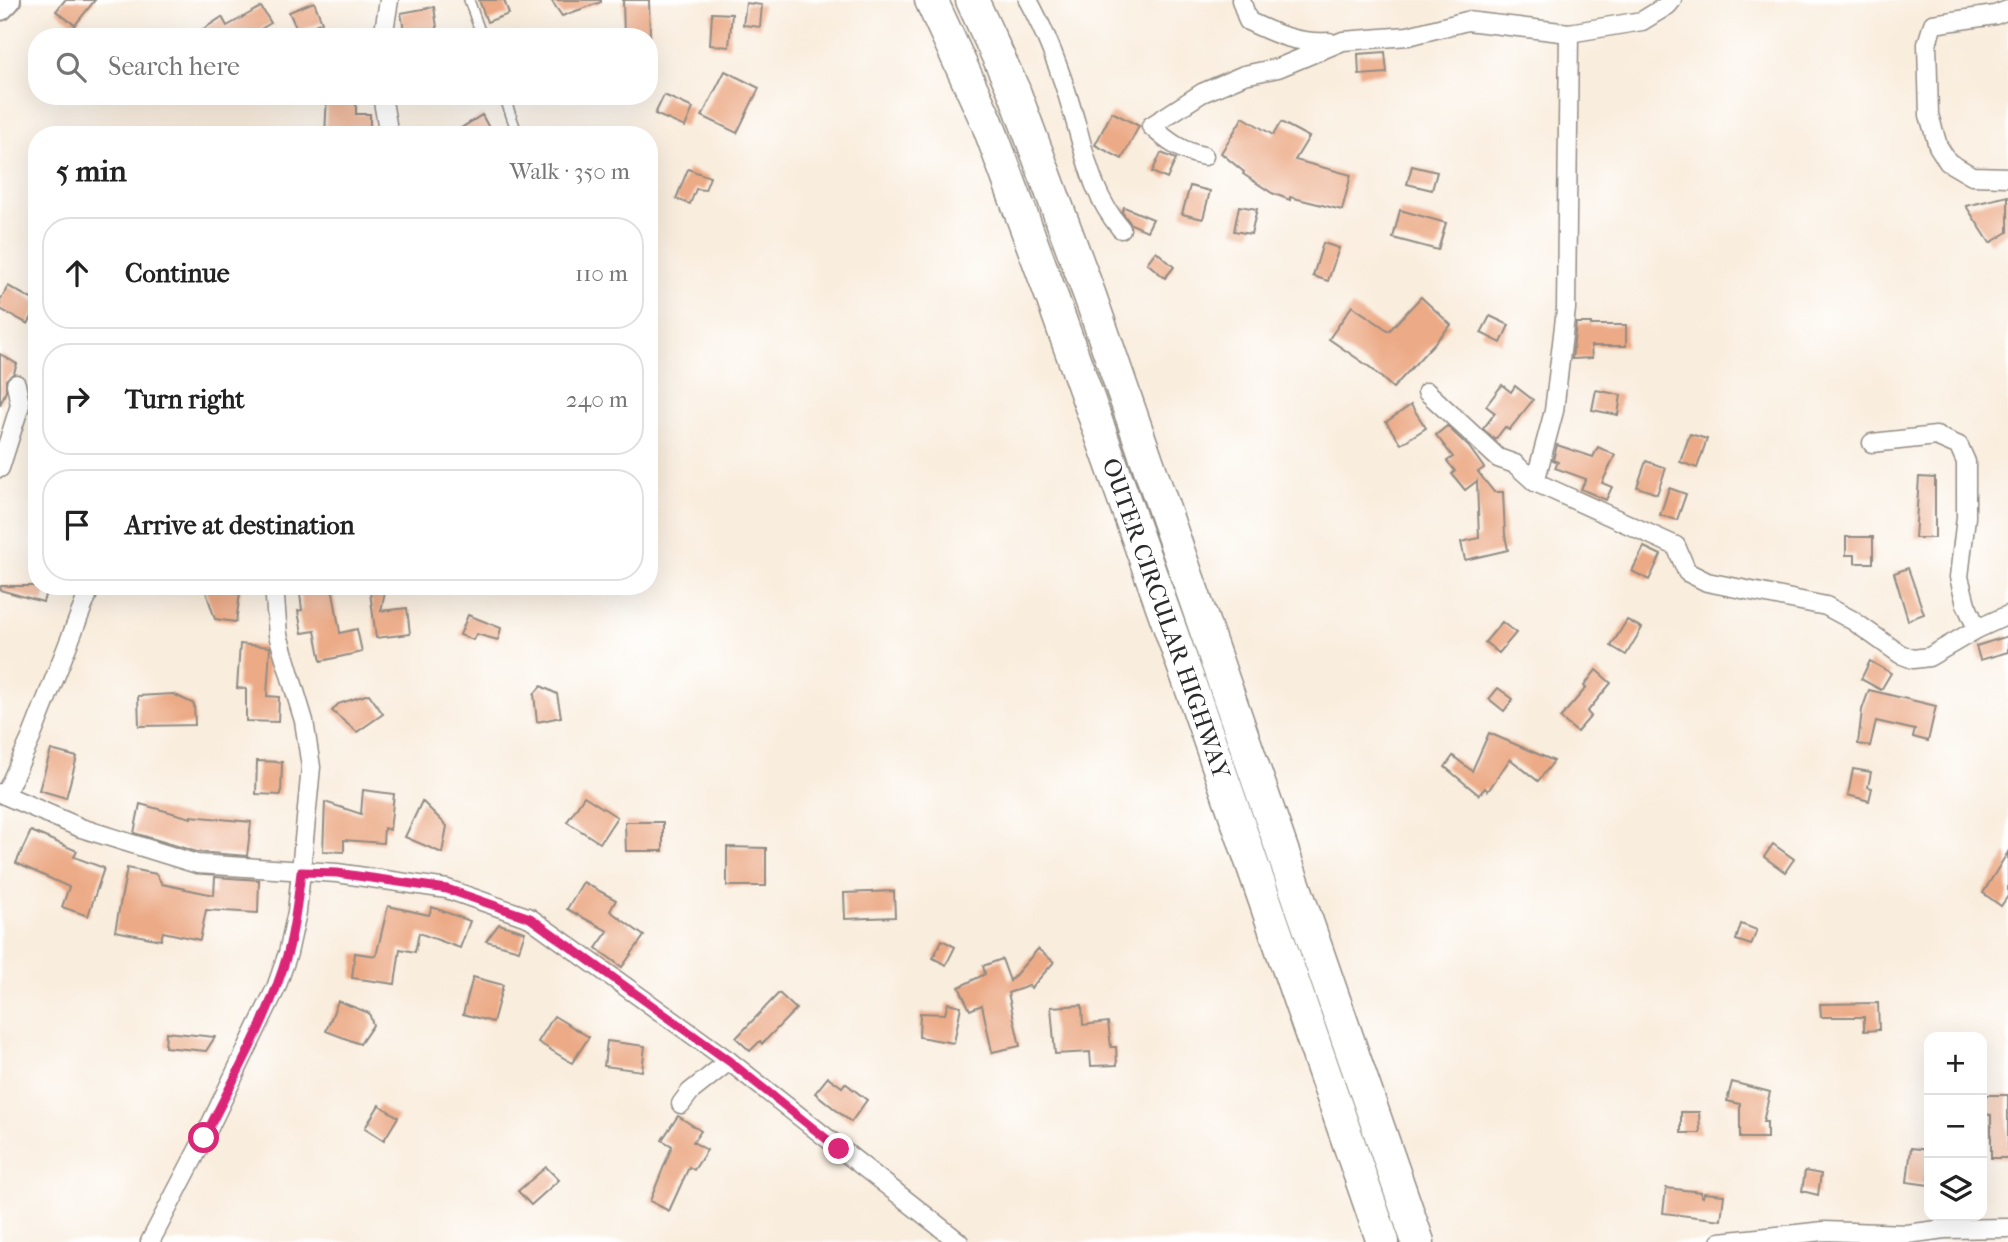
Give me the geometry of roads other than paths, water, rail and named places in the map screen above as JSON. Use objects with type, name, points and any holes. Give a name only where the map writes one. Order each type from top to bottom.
[{"type":"highway","name":"OUTER CIRCULAR HIGHWAY","points":[[931,0],[987,122],[1028,234],[1194,696],[1383,1242]]},
{"type":"highway","name":"OUTER CIRCULAR HIGHWAY","points":[[972,0],[1014,91],[1062,222],[1418,1242]]},
{"type":"main road","points":[[0,7],[7,0]]},
{"type":"street","points":[[384,28],[389,0]]},
{"type":"street","points":[[1028,0],[1058,67],[1095,191],[1121,229]]},
{"type":"street","points":[[1241,0],[1248,20],[1277,35],[1309,43],[1408,36],[1467,21],[1569,33],[1642,20],[1672,0]]},
{"type":"street","points":[[2008,10],[1995,15],[1933,24],[1927,44],[1928,115],[1943,154],[1948,162],[1972,176],[2008,177]]},
{"type":"street","points":[[1535,482],[1554,411],[1566,309],[1569,33]]},
{"type":"street","points":[[1204,156],[1190,153],[1168,141],[1151,126],[1202,93],[1244,75],[1278,68],[1343,41]]},
{"type":"street","points":[[384,105],[387,126]]},
{"type":"street","points":[[0,468],[20,405],[16,384]]},
{"type":"street","points":[[1427,392],[1498,458],[1515,464],[1535,482],[1676,546],[1687,572],[1707,582],[1826,607],[1852,620],[1900,654],[1913,659],[1929,657],[1977,629],[2008,615]]},
{"type":"street","points":[[1872,443],[1936,436],[1959,446],[1966,462],[1966,517],[1959,577],[1966,604],[1977,629]]},
{"type":"street","points":[[88,595],[36,726],[2,794],[81,828],[198,864],[337,873],[447,889],[530,918],[729,1061],[959,1242]]},
{"type":"street","points":[[150,1242],[204,1138],[276,988],[288,953],[297,912],[311,767],[304,720],[278,635],[275,595]]},
{"type":"street","points":[[681,1104],[690,1092],[729,1061]]},
{"type":"street","points":[[1720,1242],[1907,1234],[1945,1222],[2008,1228]]},
{"type":"lane","points":[[469,0],[479,28]]},
{"type":"lane","points":[[507,105],[515,126]]}]
